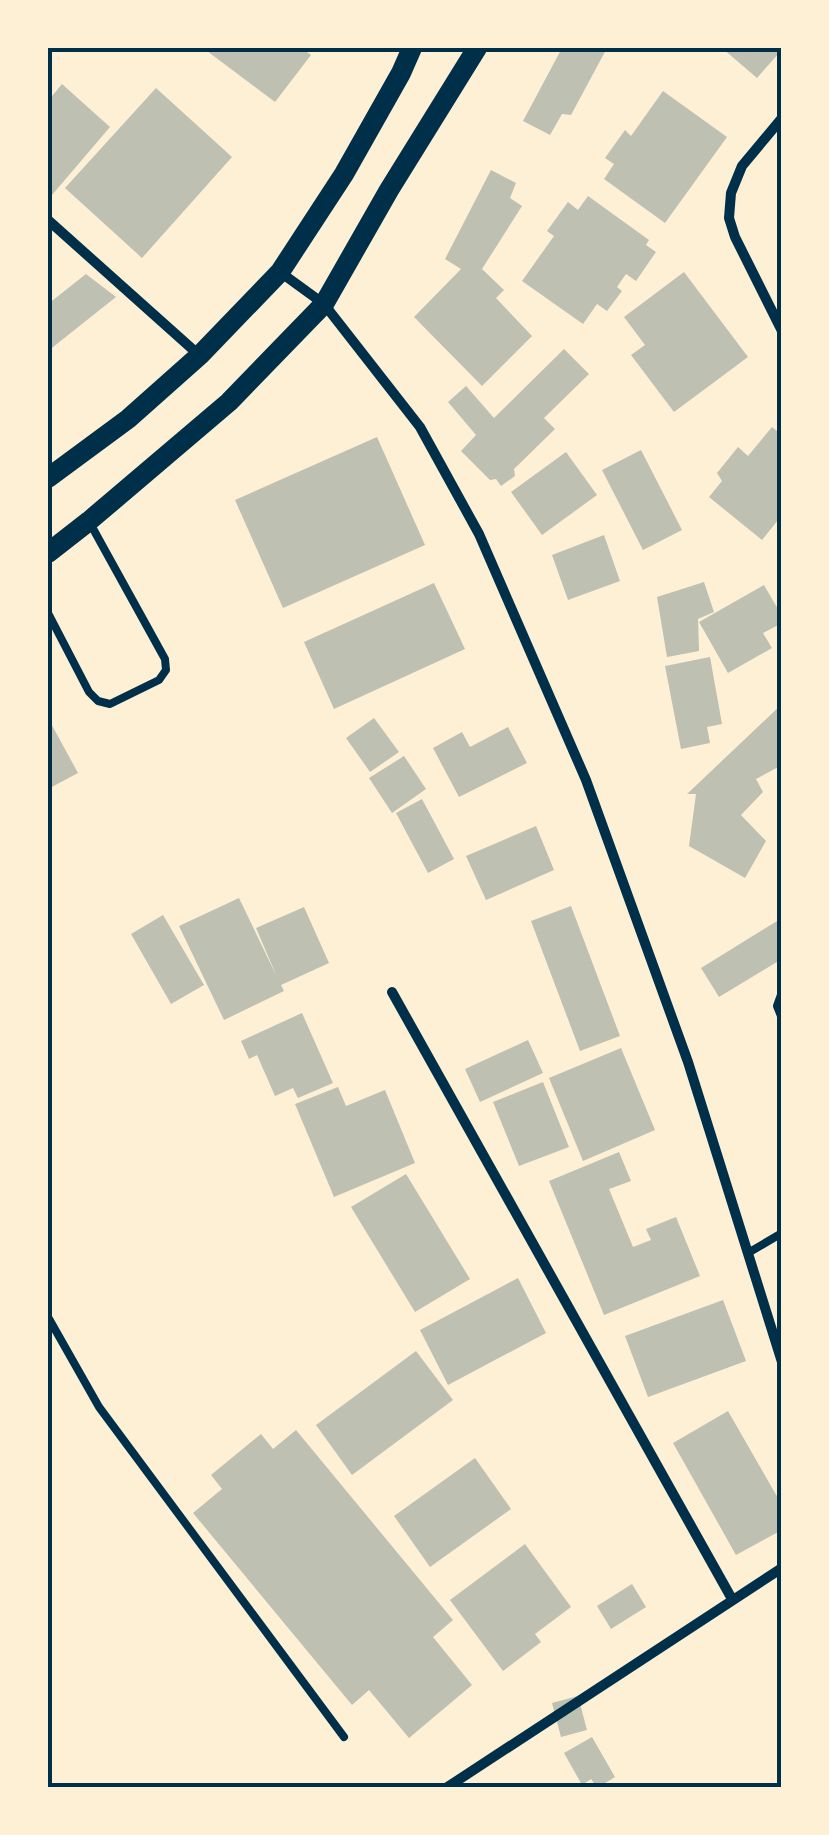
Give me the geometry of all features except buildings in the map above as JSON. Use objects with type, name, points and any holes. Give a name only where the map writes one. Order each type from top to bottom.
[{"type":"main road","points":[[48,478],[128,419],[200,356],[280,272],[344,174],[412,48]]},
{"type":"main road","points":[[48,553],[230,402],[324,304],[388,190],[476,48]]},
{"type":"street","points":[[782,118],[742,166],[732,193],[729,218],[734,237],[782,331]]},
{"type":"street","points":[[48,220],[200,356]]},
{"type":"street","points":[[280,272],[324,304],[420,427],[479,534],[586,780],[688,1062],[782,1362]]},
{"type":"street","points":[[392,992],[732,1599]]},
{"type":"street","points":[[782,996],[778,1006],[782,1016]]},
{"type":"street","points":[[446,1788],[782,1568]]},
{"type":"lane","points":[[48,613],[89,692],[98,701],[110,704],[158,680],[166,670],[165,659],[89,521]]},
{"type":"lane","points":[[748,1253],[782,1233]]},
{"type":"lane","points":[[48,1317],[99,1407],[344,1737]]}]
